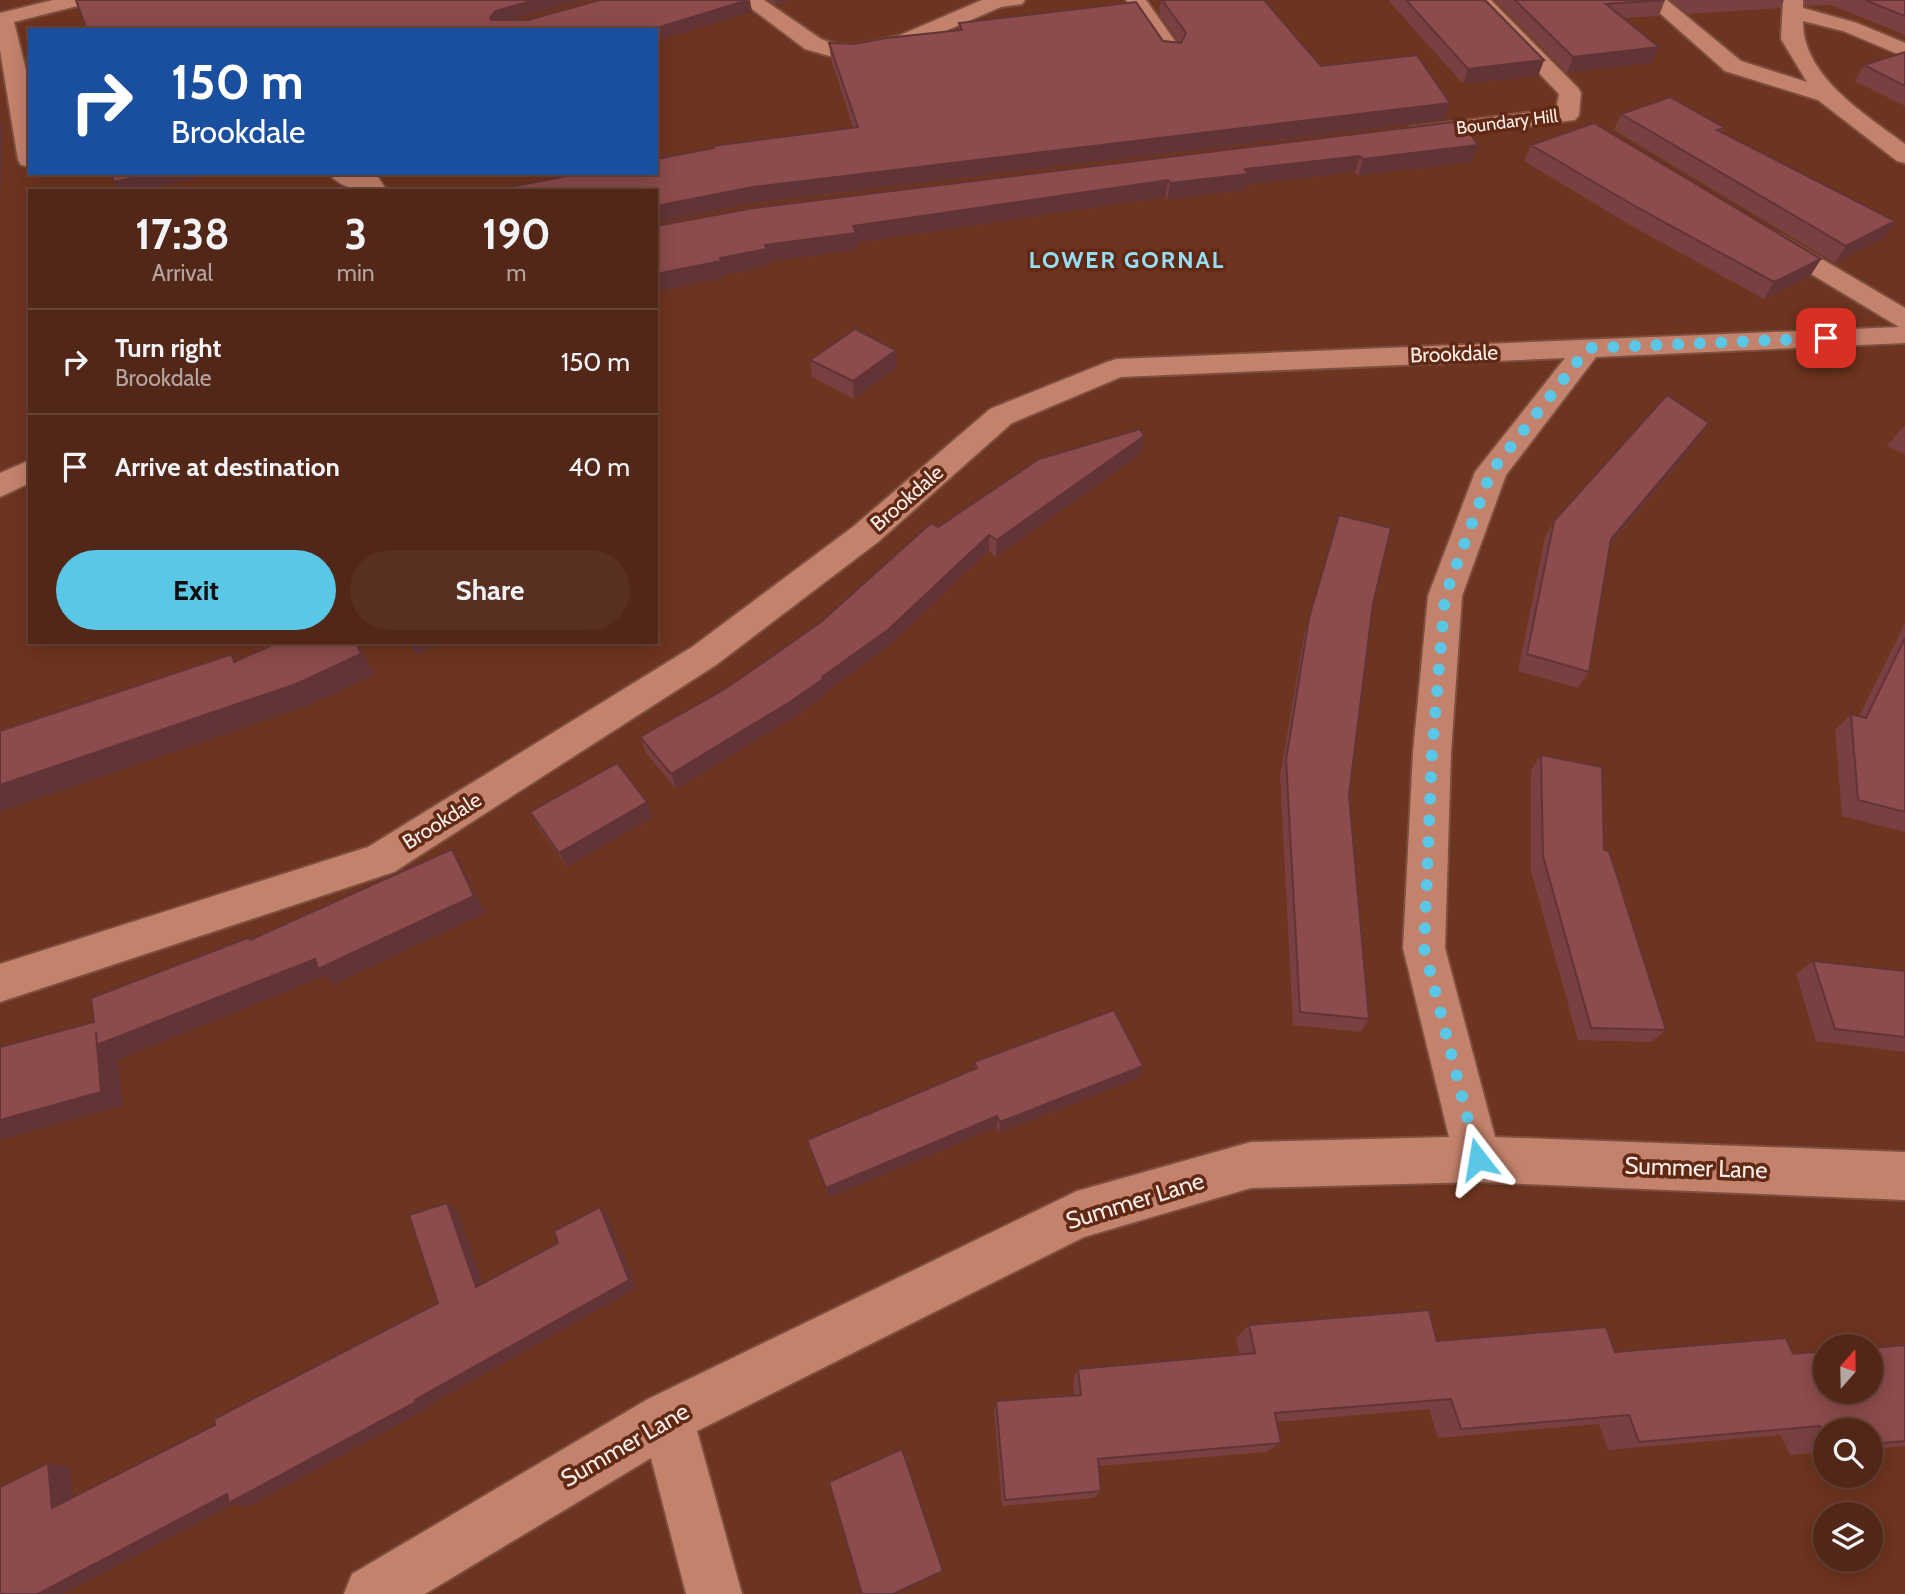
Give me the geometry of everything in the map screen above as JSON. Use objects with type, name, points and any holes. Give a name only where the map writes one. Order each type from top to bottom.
[{"type":"street","points":[[23,161],[1,19],[78,0]]},
{"type":"street","points":[[750,0],[813,44],[832,51],[862,52],[886,47],[997,1],[1015,0]]},
{"type":"street","points":[[1136,0],[1171,51]]},
{"type":"street","points":[[1479,0],[1570,93],[1567,115],[1590,129]]},
{"type":"street","points":[[1655,0],[1733,66],[1826,95],[1905,156]]},
{"type":"street","points":[[1826,95],[1792,39],[1792,6],[1905,51]]},
{"type":"street","name":"Boundary Hill","points":[[1388,137],[1567,115]]},
{"type":"street","points":[[345,175],[354,180],[375,182]]},
{"type":"street","points":[[1754,228],[1905,320]]},
{"type":"street","name":"Brookdale","points":[[0,983],[380,860],[704,656],[866,534],[1001,416],[1117,368],[1905,335]]},
{"type":"street","points":[[1478,1159],[1424,948],[1432,752],[1445,596],[1491,472],[1588,348]]},
{"type":"street","points":[[0,486],[28,471]]},
{"type":"street","name":"Summer Lane","points":[[372,1594],[667,1418],[1077,1215],[1251,1165],[1478,1159],[1905,1176]]},
{"type":"street","points":[[667,1418],[714,1594]]},
{"type":"building","points":[[76,0],[535,0],[495,11],[490,18],[528,20],[600,0],[748,0],[657,28],[86,28]]},
{"type":"building","points":[[1162,0],[1264,0],[1321,66],[1417,55],[1450,103],[753,187],[658,206],[658,189],[500,189],[572,175],[658,175],[658,159],[714,148],[713,146],[858,127],[829,43],[855,44],[962,30],[959,23],[1136,2],[1163,41],[1181,43],[1186,33]]},
{"type":"building","points":[[1406,0],[1485,0],[1544,60],[1468,69]]},
{"type":"building","points":[[1515,0],[1665,0],[1606,4],[1659,47],[1573,57]]},
{"type":"building","points":[[1865,0],[1905,0],[1905,16]]},
{"type":"building","points":[[1905,52],[1905,86],[1864,65]]},
{"type":"building","points":[[1670,97],[1725,128],[1717,130],[1895,221],[1846,246],[1621,114]]},
{"type":"building","points":[[1462,121],[1478,145],[1363,159],[1360,156],[1245,169],[1248,174],[1170,183],[1168,180],[853,226],[856,233],[765,245],[767,249],[658,274],[658,226],[754,208]]},
{"type":"building","points":[[1594,123],[1821,259],[1774,282],[1638,208],[1531,145]]},
{"type":"building","points":[[112,175],[144,175],[114,182]]},
{"type":"building","points":[[855,329],[896,350],[853,381],[810,360]]},
{"type":"building","points":[[1667,395],[1709,423],[1611,539],[1589,672],[1527,654],[1554,521]]},
{"type":"building","points":[[1140,429],[1144,436],[997,540],[989,535],[889,629],[790,702],[671,774],[640,737],[725,689],[821,622],[931,523],[938,527],[1039,459]]},
{"type":"building","points":[[1339,515],[1391,528],[1373,604],[1349,795],[1369,1019],[1300,1012],[1286,760],[1309,618]]},
{"type":"building","points":[[1905,638],[1905,812],[1858,800],[1851,714],[1866,718]]},
{"type":"building","points":[[274,644],[357,644],[361,654],[296,684],[0,785],[0,731],[232,654],[234,662]]},
{"type":"building","points":[[1541,755],[1602,767],[1604,850],[1609,851],[1666,1030],[1591,1028],[1543,856]]},
{"type":"building","points":[[617,763],[647,802],[559,853],[530,812]]},
{"type":"building","points":[[452,849],[474,896],[318,969],[315,959],[97,1045],[101,1092],[0,1120],[0,1047],[94,1022],[91,998],[250,937],[250,940]]},
{"type":"building","points":[[1813,961],[1905,971],[1905,1037],[1835,1029]]},
{"type":"building","points":[[1114,1010],[1143,1066],[1000,1122],[997,1116],[826,1188],[807,1140],[977,1068],[974,1062]]},
{"type":"building","points":[[447,1203],[476,1287],[558,1243],[554,1231],[600,1207],[629,1280],[415,1400],[416,1402],[229,1503],[227,1494],[38,1594],[0,1594],[0,1487],[48,1463],[52,1508],[215,1425],[214,1419],[438,1303],[409,1215]]},
{"type":"building","points":[[1429,1310],[1437,1341],[1606,1327],[1615,1352],[1786,1338],[1793,1354],[1813,1352],[1813,1404],[1883,1404],[1883,1347],[1905,1345],[1905,1441],[1883,1443],[1883,1418],[1813,1418],[1813,1427],[1639,1442],[1629,1415],[1461,1429],[1451,1399],[1275,1413],[1281,1443],[1098,1459],[1101,1491],[1005,1500],[996,1401],[1081,1395],[1078,1369],[1255,1353],[1249,1325]]},
{"type":"building","points":[[902,1449],[943,1571],[893,1594],[862,1594],[829,1482]]},
{"type":"district","name":"LOWER GORNAL","points":[[1127,260]]},
{"type":"route","points":[[1478,1159],[1424,948],[1432,752],[1445,596],[1491,472],[1588,348],[1826,338]]}]
